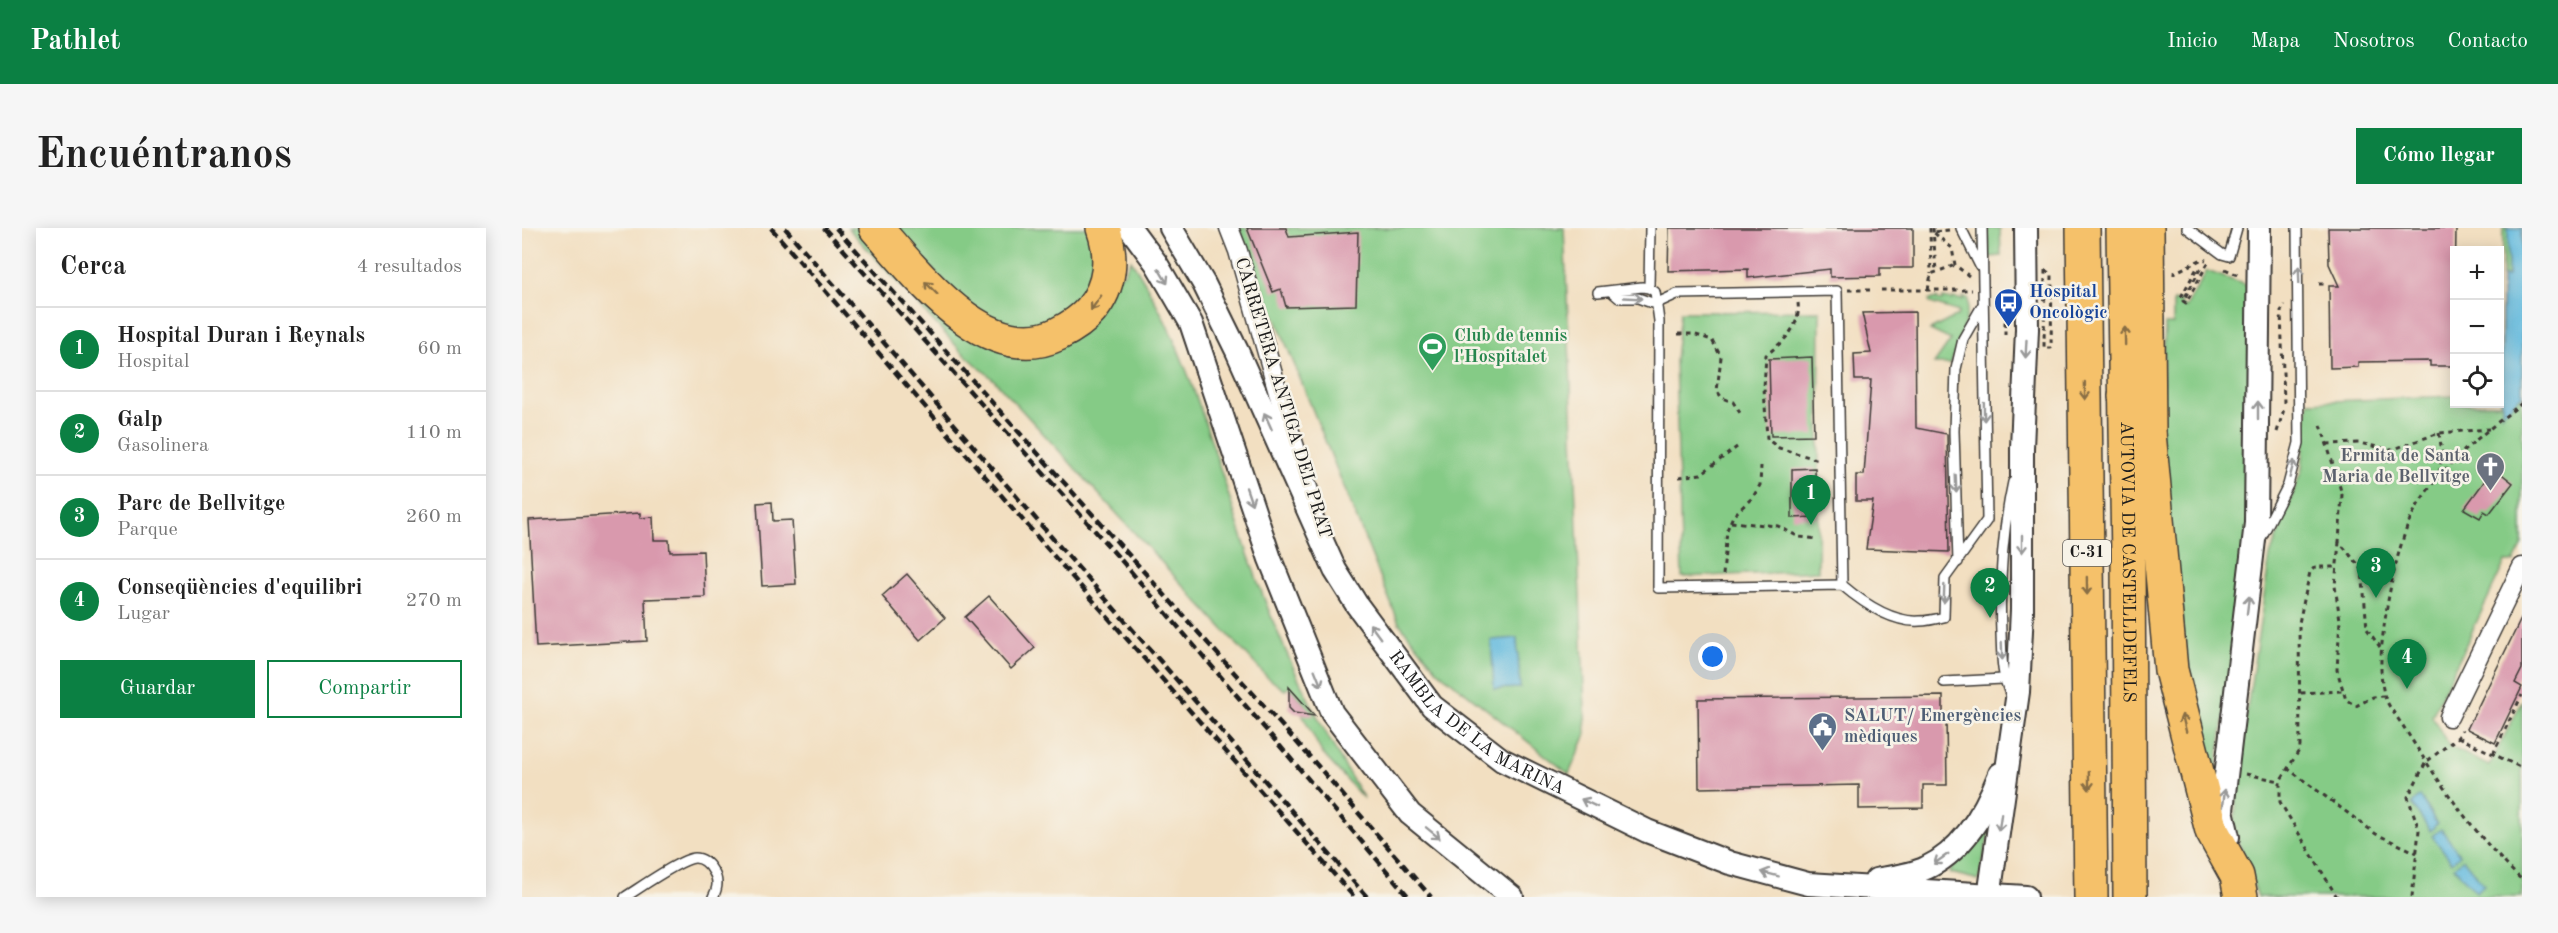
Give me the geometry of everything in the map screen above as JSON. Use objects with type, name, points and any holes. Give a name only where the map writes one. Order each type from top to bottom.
[{"type":"highway","points":[[876,228],[919,276],[959,313],[982,329],[1004,338],[1025,342],[1047,339],[1069,329],[1080,321],[1098,301],[1104,290],[1110,267],[1109,246],[1103,228]]},
{"type":"highway","name":"C-31","points":[[2083,228],[2090,887]]},
{"type":"highway","points":[[2128,607],[2149,570],[2149,433],[2142,229]]},
{"type":"highway","name":"AUTOVIA DE CASTELLDEFELS","points":[[2130,886],[2124,394],[2142,229]]},
{"type":"highway","points":[[2124,394],[2149,433],[2171,670],[2212,831],[2239,887]]},
{"type":"street","points":[[1130,228],[1156,263],[1191,323],[1270,559],[1332,713],[1410,814],[1512,897]]},
{"type":"street","name":"RAMBLA DE LA MARINA","points":[[1171,228],[1204,284],[1237,351],[1335,570],[1357,605],[1432,706],[1502,760],[1647,831],[1730,863],[1808,884],[1848,885],[1989,897],[2026,897]]},
{"type":"street","name":"CARRETERA ANTIGA DEL PRAT","points":[[1229,228],[1238,251],[1284,413],[1335,570]]},
{"type":"street","points":[[1989,897],[2017,709],[2022,610],[2022,448],[2027,329],[2026,228]]},
{"type":"street","points":[[2239,887],[2222,810],[2254,553],[2258,464],[2259,228]]},
{"type":"street","points":[[2449,717],[2522,567]]},
{"type":"street","points":[[1848,885],[1925,869],[1946,856],[1968,832],[1993,792],[2013,738]]},
{"type":"lane","points":[[1649,288],[1650,228]]},
{"type":"lane","points":[[1961,228],[1982,269]]},
{"type":"lane","points":[[1612,292],[1616,288],[1649,288],[1654,292],[1659,321],[1658,588],[1842,585],[1858,599],[1898,618],[1918,622],[1944,617],[1945,578],[1987,520],[1982,228]]},
{"type":"lane","points":[[2187,228],[2222,254],[2229,256],[2237,228]]},
{"type":"lane","points":[[2254,553],[2288,485],[2299,443],[2297,228]]},
{"type":"lane","points":[[1598,292],[1612,292],[1619,298],[1638,298],[1655,304],[1677,294],[1837,291],[1842,585]]},
{"type":"lane","points":[[1958,562],[1954,431],[1956,369],[1963,339],[1982,306]]},
{"type":"lane","points":[[2017,709],[2003,678],[1999,582],[2006,515],[2022,448]]},
{"type":"lane","points":[[1944,682],[2003,678]]},
{"type":"lane","points":[[625,897],[683,861],[695,858],[705,861],[716,874],[717,890],[713,897]]},
{"type":"path","points":[[1932,229],[1949,232],[1948,228]]},
{"type":"path","points":[[1881,290],[1973,290],[1969,274],[1955,265],[1952,248],[1932,229]]},
{"type":"path","points":[[1932,229],[1936,272]]},
{"type":"path","points":[[1928,290],[1931,274],[1932,229]]},
{"type":"path","points":[[2174,273],[2202,258],[2209,261],[2186,303],[2182,301],[2200,269],[2197,268],[2181,297]]},
{"type":"path","points":[[1931,274],[1955,265]]},
{"type":"path","points":[[2219,266],[2246,277]]},
{"type":"path","points":[[2045,270],[2052,275],[2052,296]]},
{"type":"path","points":[[1837,291],[1870,290]]},
{"type":"path","points":[[1797,301],[1799,311],[1795,324],[1785,340],[1766,355],[1764,388],[1767,439],[1779,448],[1819,460]]},
{"type":"path","points":[[2274,440],[2284,413],[2281,310],[2288,301]]},
{"type":"path","points":[[2005,335],[2006,302]]},
{"type":"path","points":[[1678,334],[1693,334],[1712,340],[1720,357],[1717,391],[1722,398],[1733,402],[1740,413]]},
{"type":"path","points":[[2522,403],[2438,477],[2412,516],[2390,588],[2381,648],[2384,696],[2426,762],[2502,861],[2522,880]]},
{"type":"path","points":[[2321,425],[2342,494],[2335,586],[2340,620],[2337,670],[2346,700],[2356,706],[2373,697],[2384,696]]},
{"type":"path","points":[[2327,444],[2359,444],[2391,450],[2439,433],[2490,429]]},
{"type":"path","points":[[2438,477],[2442,452],[2439,433]]},
{"type":"path","points":[[1679,477],[1701,474],[1737,447]]},
{"type":"path","points":[[1724,575],[1727,530],[1733,516],[1753,497],[1760,485],[1761,466]]},
{"type":"path","points":[[1731,522],[1778,526],[1798,537],[1818,539]]},
{"type":"path","points":[[2339,542],[2362,568],[2367,629],[2381,648]]},
{"type":"path","points":[[2337,567],[2315,567],[2310,572],[2299,623],[2300,749],[2280,781],[2280,802],[2337,897]]},
{"type":"path","points":[[2301,693],[2343,691]]},
{"type":"path","points":[[2493,754],[2522,695]]},
{"type":"path","points":[[2458,737],[2522,768]]},
{"type":"path","points":[[2412,897],[2419,830],[2408,797],[2426,762]]},
{"type":"path","points":[[2288,768],[2376,834],[2416,854]]},
{"type":"path","points":[[2236,772],[2280,781]]},
{"type":"green space","points":[[848,228],[862,228],[1007,350],[1124,273],[1131,260],[1152,294],[1185,366],[1259,586],[1285,649],[1314,710],[1364,799],[1322,753],[1302,714],[1308,708],[1289,687],[1285,690],[1267,677],[995,381],[961,351]]},
{"type":"green space","points":[[891,228],[1090,228],[1098,268],[1078,305],[1026,332],[975,312]]},
{"type":"green space","name":"Club de tennis l'Hospitalet","points":[[1239,228],[1564,228],[1586,734],[1569,774],[1438,671],[1399,623]]},
{"type":"green space","points":[[1988,228],[2000,228],[2001,256],[1989,257]]},
{"type":"green space","points":[[2503,228],[2522,228],[2522,546],[2514,562],[2505,562],[2432,716],[2449,746],[2489,766],[2522,701],[2522,897],[2258,897],[2234,828],[2240,757],[2270,556],[2302,469],[2308,402],[2450,396],[2450,408],[2504,408]]},
{"type":"green space","points":[[2207,271],[2251,287],[2248,565],[2215,778],[2186,671],[2160,450],[2165,324],[2173,324],[2173,301],[2182,301],[2180,304],[2186,307]]},
{"type":"green space","points":[[1963,297],[1968,298],[1967,315],[1951,364],[1934,364],[1951,340],[1930,330],[1957,316],[1959,312],[1930,303],[1929,300],[1937,298],[1942,301],[1943,298],[1952,300],[1953,298],[1963,300]]},
{"type":"green space","points":[[1820,311],[1818,571],[1682,577],[1675,360],[1680,312]]},
{"type":"green space","points":[[1988,826],[1990,829],[1979,880],[1951,873],[1950,871]]},
{"type":"water","points":[[2508,228],[2522,228],[2522,395],[2502,414],[2502,408],[2504,408],[2504,276],[2508,276]]},
{"type":"water","points":[[1517,638],[1520,688],[1494,689],[1491,640]]},
{"type":"water","points":[[2420,796],[2437,824],[2430,831],[2412,804]]},
{"type":"water","points":[[2441,829],[2460,855],[2452,862],[2432,836]]},
{"type":"water","points":[[2463,859],[2484,885],[2476,892],[2454,867]]},
{"type":"building","points":[[1247,228],[1286,228],[1289,237],[1358,232],[1356,305],[1286,307],[1281,289],[1273,292]]},
{"type":"building","points":[[1669,228],[1913,228],[1913,268],[1880,268],[1880,276],[1830,277],[1830,269],[1748,278],[1748,269],[1668,271]]},
{"type":"building","points":[[2328,228],[2456,228],[2456,246],[2450,246],[2450,366],[2430,366],[2430,361],[2358,362],[2358,367],[2330,368],[2329,286],[2339,286],[2329,264]]},
{"type":"building","points":[[1915,312],[1916,428],[1947,434],[1949,552],[1866,549],[1873,501],[1856,501],[1856,475],[1864,475],[1871,380],[1855,380],[1854,354],[1871,353],[1862,313]]},
{"type":"building","points":[[1812,357],[1814,435],[1771,436],[1769,359]]},
{"type":"building","points":[[1815,468],[1816,517],[1792,518],[1792,469]]},
{"type":"building","name":"Ermita de Santa Maria de Bellvitge","points":[[2494,468],[2513,483],[2489,514],[2484,511],[2480,518],[2464,509]]},
{"type":"building","points":[[772,502],[773,521],[792,520],[796,584],[762,586],[757,503]]},
{"type":"building","points":[[640,513],[640,518],[653,517],[654,540],[669,540],[670,552],[703,551],[705,597],[645,599],[647,641],[536,647],[529,520]]},
{"type":"building","points":[[907,574],[945,618],[920,640],[882,596]]},
{"type":"building","points":[[989,596],[1035,648],[1011,669],[965,617]]},
{"type":"building","points":[[2522,617],[2522,669],[2515,683],[2522,687],[2495,743],[2467,729]]},
{"type":"building","points":[[1289,687],[1315,716],[1294,713],[1289,708]]},
{"type":"building","name":"SALUT/ Emergències mèdiques","points":[[1943,696],[1943,718],[1946,718],[1947,785],[1923,785],[1923,808],[1859,809],[1859,785],[1699,788],[1698,699]]},
{"type":"railway","points":[[771,228],[1046,547],[1354,897]]},
{"type":"railway","points":[[785,228],[1054,540],[1367,897]]},
{"type":"railway","points":[[824,228],[1121,560],[1409,897]]},
{"type":"railway","points":[[836,228],[1317,765],[1431,897]]},
{"type":"place","name":"Hospital Oncològic","points":[[2008,328]]},
{"type":"place","name":"Club de tennis l'Hospitalet","points":[[1433,372]]},
{"type":"place","name":"Ermita de Santa Maria de Bellvitge","points":[[2491,492]]},
{"type":"place","name":"Hospital Duran i Reynals","points":[[1811,525]]},
{"type":"place","name":"Parc de Bellvitge","points":[[2376,598]]},
{"type":"place","name":"Galp","points":[[1990,618]]},
{"type":"place","name":"Conseqüències d'equilibri","points":[[2407,689]]},
{"type":"place","name":"SALUT/ Emergències mèdiques","points":[[1823,752]]}]
